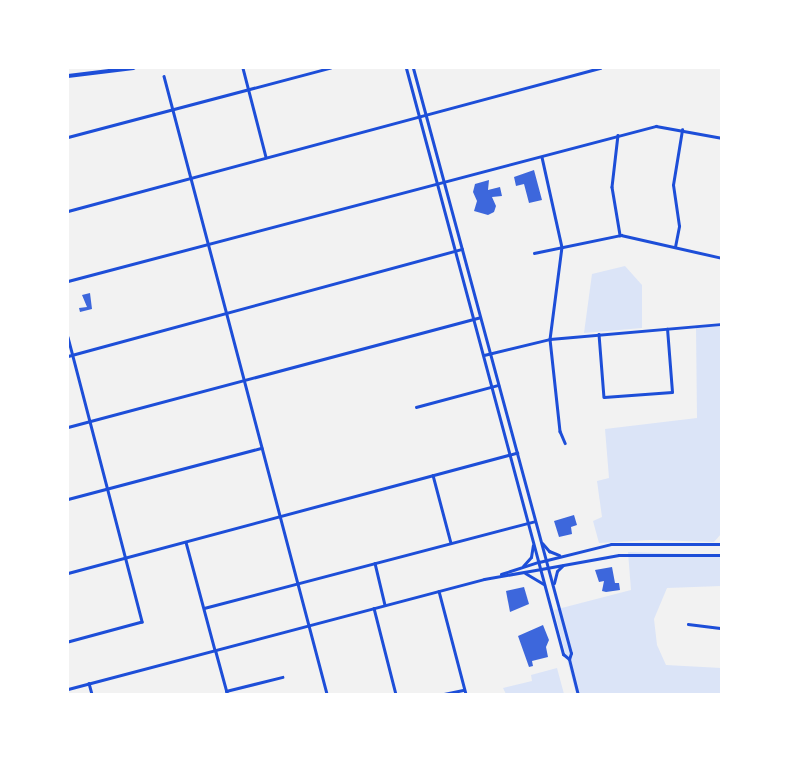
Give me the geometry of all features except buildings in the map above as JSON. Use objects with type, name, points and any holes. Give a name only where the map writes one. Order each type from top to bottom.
[{"type":"highway","points":[[68,76],[134,68]]},
{"type":"main road","points":[[406,68],[563,654],[569,660],[578,694]]},
{"type":"main road","points":[[413,68],[554,588],[571,653],[569,660]]},
{"type":"main road","points":[[540,540],[549,551],[562,556]]},
{"type":"main road","points":[[523,566],[531,557],[533,542]]},
{"type":"main road","points":[[496,577],[523,566],[624,543],[722,544]]},
{"type":"main road","points":[[68,689],[496,577],[619,554],[722,556]]},
{"type":"main road","points":[[554,588],[555,574],[564,564]]},
{"type":"main road","points":[[525,573],[535,576],[545,587]]},
{"type":"main road","points":[[215,650],[227,693]]},
{"type":"street","points":[[243,68],[266,157]]},
{"type":"street","points":[[68,137],[330,68]]},
{"type":"street","points":[[68,210],[600,68]]},
{"type":"street","points":[[164,76],[326,694]]},
{"type":"street","points":[[68,281],[656,126],[722,138]]},
{"type":"street","points":[[675,248],[680,226],[672,185],[682,130]]},
{"type":"street","points":[[618,135],[612,187],[620,235]]},
{"type":"street","points":[[542,156],[562,247],[550,339],[560,431],[565,443]]},
{"type":"street","points":[[534,253],[620,235],[722,258]]},
{"type":"street","points":[[68,356],[462,249]]},
{"type":"street","points":[[68,427],[480,317]]},
{"type":"street","points":[[484,355],[550,339],[722,324]]},
{"type":"street","points":[[598,334],[604,397],[672,392],[667,329]]},
{"type":"street","points":[[68,337],[142,622],[68,642]]},
{"type":"street","points":[[416,407],[498,385]]},
{"type":"street","points":[[68,499],[261,448]]},
{"type":"street","points":[[68,573],[517,453]]},
{"type":"street","points":[[433,475],[451,543]]},
{"type":"street","points":[[204,608],[535,521]]},
{"type":"street","points":[[186,542],[215,650]]},
{"type":"street","points":[[375,563],[385,605]]},
{"type":"street","points":[[439,592],[463,690],[466,694]]},
{"type":"street","points":[[374,608],[396,694]]},
{"type":"street","points":[[688,624],[722,628]]},
{"type":"street","points":[[227,693],[282,677]]},
{"type":"street","points":[[89,683],[92,694]]},
{"type":"street","points":[[444,694],[463,690]]},
{"type":"shaded area","points":[[625,266],[642,285],[642,328],[584,333],[592,274]]},
{"type":"shaded area","points":[[721,326],[721,534],[714,542],[651,540],[599,543],[593,521],[602,517],[597,481],[609,478],[605,429],[697,418],[696,328]]},
{"type":"shaded area","points":[[628,552],[721,555],[721,586],[667,588],[654,619],[657,645],[666,665],[721,668],[721,694],[576,694],[554,610],[631,590]]},
{"type":"shaded area","points":[[557,668],[564,694],[506,694],[503,688],[532,681],[531,675]]}]
